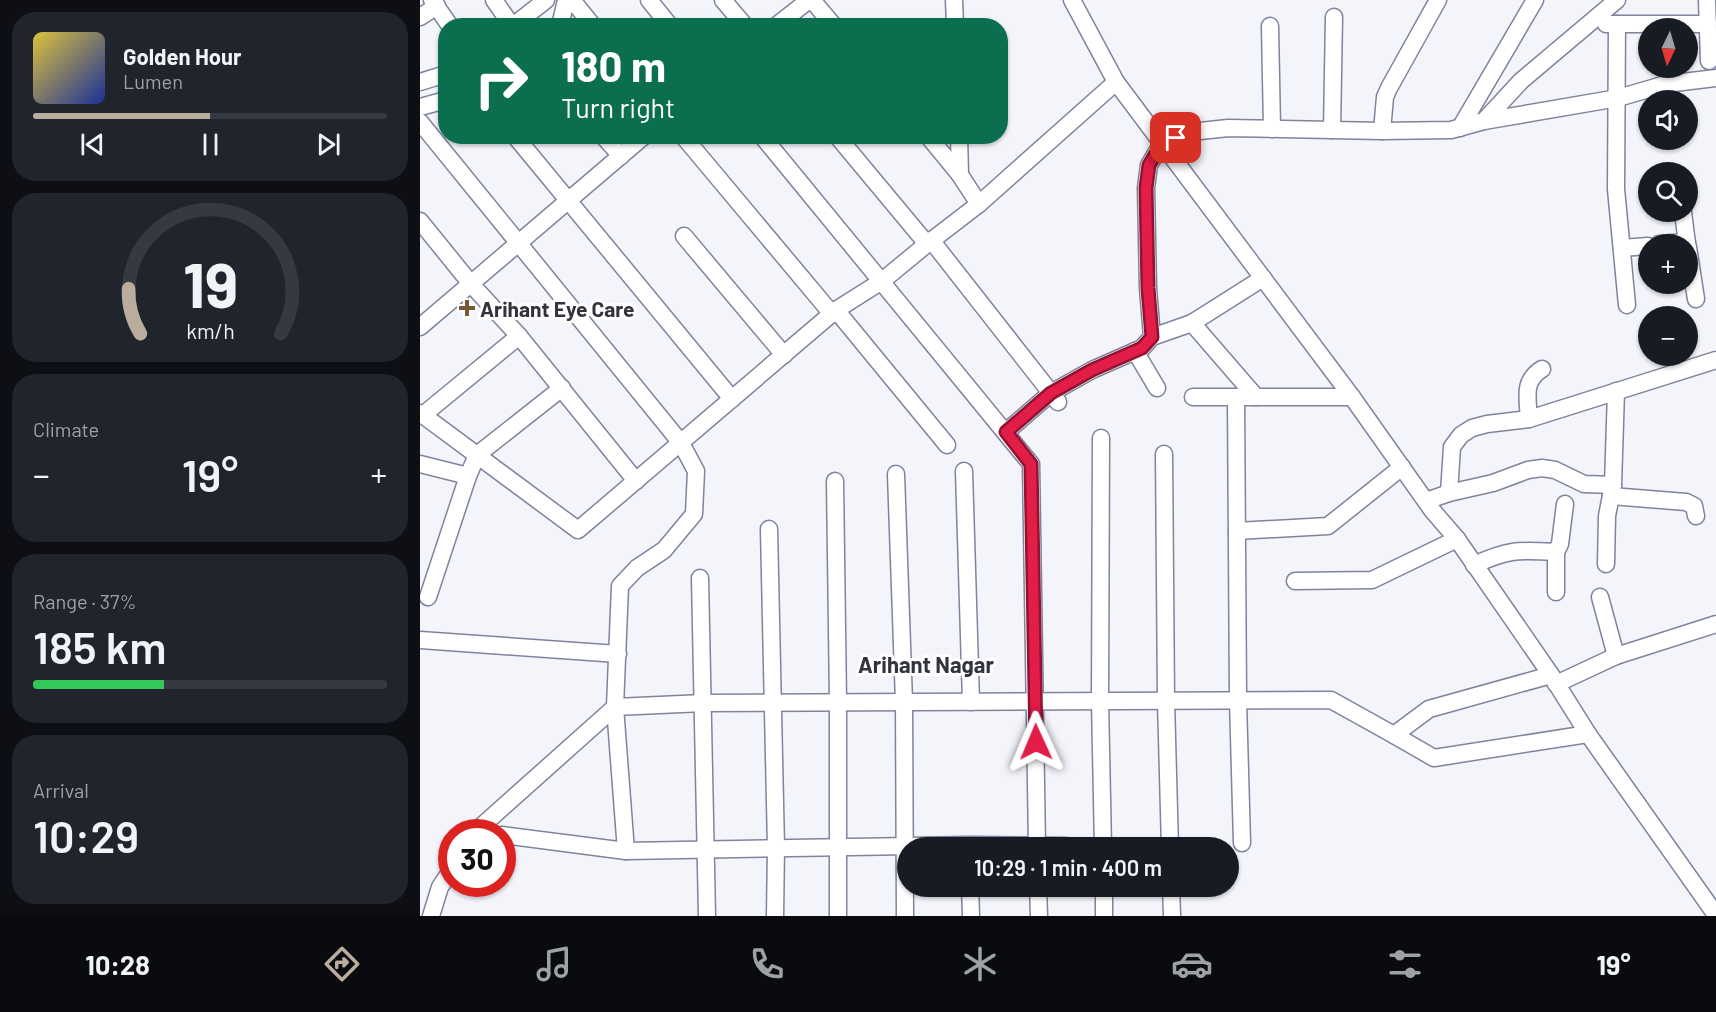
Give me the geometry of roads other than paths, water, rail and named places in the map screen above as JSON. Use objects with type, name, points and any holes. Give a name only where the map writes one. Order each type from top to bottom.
[{"type":"street","points":[[494,0],[506,18]]},
{"type":"street","points":[[522,18],[546,0]]},
{"type":"street","points":[[562,18],[566,0]]},
{"type":"street","points":[[572,0],[587,18]]},
{"type":"street","points":[[649,0],[664,18]]},
{"type":"street","points":[[723,0],[738,18]]},
{"type":"street","points":[[787,18],[811,0],[827,18]]},
{"type":"street","points":[[954,0],[955,18]]},
{"type":"street","points":[[1072,0],[1116,82],[1352,397],[1426,501],[1457,539],[1554,679],[1588,734],[1716,915]]},
{"type":"street","points":[[1382,131],[1385,97],[1438,0]]},
{"type":"street","points":[[1460,128],[1534,0]]},
{"type":"street","points":[[1484,121],[1521,81],[1617,0]]},
{"type":"street","points":[[1707,0],[1709,61]]},
{"type":"street","points":[[420,16],[434,3],[444,18]]},
{"type":"street","points":[[1332,130],[1334,17]]},
{"type":"street","points":[[1617,24],[1616,189],[1627,305]]},
{"type":"street","points":[[1588,25],[1708,24]]},
{"type":"street","points":[[1270,26],[1272,129]]},
{"type":"street","points":[[420,82],[438,76]]},
{"type":"street","points":[[1152,337],[1148,288],[1146,188],[1149,165],[1163,142],[1200,131],[1228,128],[1438,131],[1618,98],[1666,84],[1716,78]]},
{"type":"street","points":[[519,336],[421,414],[578,530],[834,312],[882,281],[979,204],[1116,82]]},
{"type":"street","points":[[420,107],[438,102]]},
{"type":"street","points":[[420,122],[438,144]]},
{"type":"street","points":[[438,144],[681,443],[696,471],[694,514],[664,550],[637,568],[620,586],[615,707],[626,851]]},
{"type":"street","points":[[522,144],[732,399]]},
{"type":"street","points":[[610,144],[621,156]]},
{"type":"street","points":[[422,322],[471,284],[635,144]]},
{"type":"street","points":[[690,144],[947,445]]},
{"type":"street","points":[[769,144],[1031,464],[1037,837]]},
{"type":"street","points":[[844,144],[929,242],[1054,397]]},
{"type":"street","points":[[935,144],[960,175],[979,204]]},
{"type":"street","points":[[959,144],[960,175]]},
{"type":"street","points":[[420,221],[471,284],[519,336],[636,481]]},
{"type":"street","points":[[684,236],[784,355]]},
{"type":"street","points":[[1622,248],[1638,247]]},
{"type":"street","points":[[1006,432],[1092,370],[1142,348],[1152,337],[1192,323],[1263,278]]},
{"type":"street","points":[[1695,294],[1696,299]]},
{"type":"street","points":[[1192,323],[1256,397]]},
{"type":"street","points":[[1135,351],[1157,388]]},
{"type":"street","points":[[1449,493],[1452,447],[1461,435],[1472,428],[1529,419],[1716,360]]},
{"type":"street","points":[[1529,419],[1529,381],[1533,374],[1542,369]]},
{"type":"street","points":[[428,597],[477,455],[562,388]]},
{"type":"street","points":[[1606,564],[1606,516],[1612,491],[1616,391]]},
{"type":"street","points":[[1193,397],[1352,397]]},
{"type":"street","points":[[1236,397],[1238,700],[1242,843]]},
{"type":"street","points":[[1101,438],[1100,701],[1103,837]]},
{"type":"street","points":[[1164,454],[1170,837]]},
{"type":"street","points":[[420,464],[468,477]]},
{"type":"street","points":[[1237,531],[1328,526],[1402,467]]},
{"type":"street","points":[[1426,501],[1493,483],[1528,470],[1542,468],[1555,470],[1584,484],[1612,491],[1686,502],[1694,506],[1696,516]]},
{"type":"street","points":[[964,471],[971,702]]},
{"type":"street","points":[[896,474],[904,702],[905,837]]},
{"type":"street","points":[[835,481],[838,916]]},
{"type":"street","points":[[1556,592],[1556,552],[1560,544],[1565,504]]},
{"type":"street","points":[[769,529],[776,848],[775,916]]},
{"type":"street","points":[[1295,582],[1372,580],[1457,539]]},
{"type":"street","points":[[1474,565],[1497,554],[1517,550],[1556,552]]},
{"type":"street","points":[[700,578],[707,916]]},
{"type":"street","points":[[1600,597],[1616,656]]},
{"type":"street","points":[[1394,735],[1429,709],[1554,679],[1616,656],[1716,624]]},
{"type":"street","points":[[420,640],[618,654]]},
{"type":"street","points":[[490,819],[615,707],[704,703],[1331,700],[1434,758],[1588,734]]},
{"type":"street","points":[[516,837],[626,851],[897,846]]},
{"type":"street","points":[[431,916],[438,893]]},
{"type":"street","points":[[905,897],[905,916]]},
{"type":"street","points":[[970,897],[971,916]]},
{"type":"street","points":[[1038,897],[1039,916]]},
{"type":"street","points":[[1104,897],[1104,916]]},
{"type":"street","points":[[1171,897],[1172,916]]},
{"type":"place","name":"Arihant Eye Care","points":[[467,308]]},
{"type":"district","name":"Arihant Nagar","points":[[926,664]]}]
